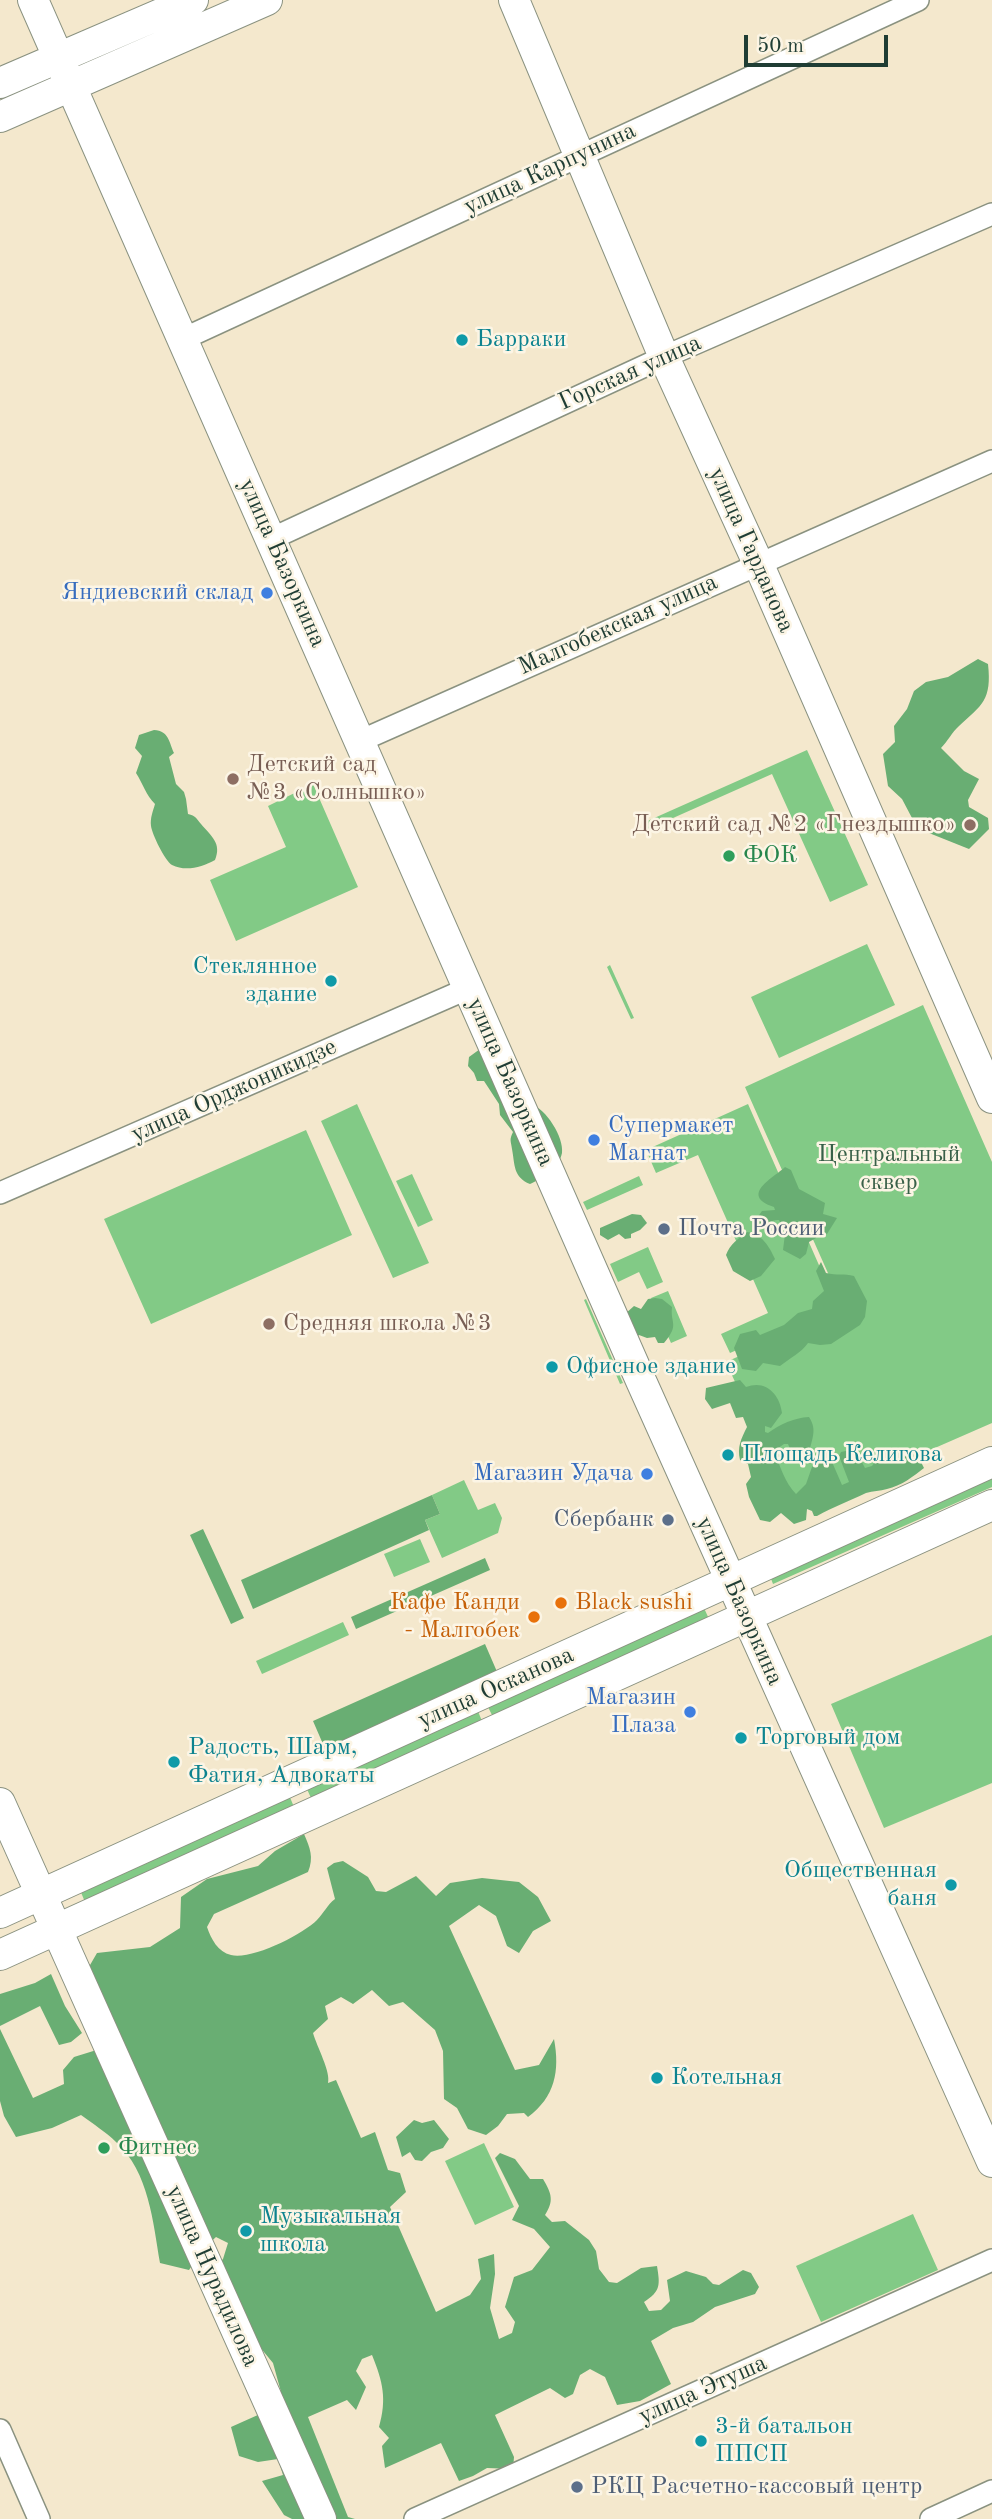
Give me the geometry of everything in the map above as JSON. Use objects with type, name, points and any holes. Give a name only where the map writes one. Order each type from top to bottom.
[{"type":"street","name":"улица Базоркина","points":[[33,0],[730,1581],[992,2162]]},
{"type":"street","points":[[0,83],[193,0]]},
{"type":"street","points":[[0,117],[267,0]]},
{"type":"street","name":"улица Гарданова","points":[[514,0],[664,357],[758,563],[992,1098]]},
{"type":"street","name":"улица Карпунина","points":[[183,339],[918,0]]},
{"type":"street","name":"Горская улица","points":[[271,539],[664,357],[992,214]]},
{"type":"street","name":"Малгобекская улица","points":[[360,741],[992,461]]},
{"type":"street","name":"улица Орджоникидзе","points":[[0,1194],[469,988]]},
{"type":"street","name":"улица Осканова","points":[[0,1913],[992,1462]]},
{"type":"street","name":"улица Осканова","points":[[0,1955],[992,1505]]},
{"type":"street","name":"улица Нурадилова","points":[[0,1803],[321,2519]]},
{"type":"street","name":"улица Этуша","points":[[418,2518],[992,2260]]},
{"type":"street","points":[[0,2430],[39,2519]]},
{"type":"street","points":[[931,2519],[992,2491]]},
{"type":"green space","points":[[978,659],[988,664],[987,694],[979,707],[941,748],[964,771],[979,779],[968,800],[969,807],[988,818],[989,829],[969,849],[929,833],[912,818],[902,799],[888,786],[883,754],[895,742],[894,726],[907,709],[914,691],[926,682],[948,677]]},
{"type":"green space","points":[[154,730],[166,735],[174,753],[169,757],[176,784],[184,792],[188,814],[197,819],[216,844],[215,860],[205,865],[188,868],[172,865],[152,830],[155,804],[136,773],[142,756],[135,748],[139,735]]},
{"type":"green space","points":[[807,750],[868,885],[830,902],[772,774],[646,830],[643,823]]},
{"type":"green space","points":[[313,784],[358,887],[236,941],[210,880],[286,847],[268,806]]},
{"type":"green space","points":[[867,944],[895,1005],[779,1058],[751,997]]},
{"type":"green space","points":[[610,965],[634,1018],[631,1019],[607,967]]},
{"type":"green space","name":"Центральный сквер","points":[[923,1005],[992,1162],[992,1423],[793,1510],[726,1362],[844,1309],[745,1087]]},
{"type":"green space","points":[[487,1044],[531,1104],[548,1117],[560,1139],[562,1153],[554,1168],[530,1184],[520,1178],[516,1170],[511,1140],[513,1132],[500,1115],[499,1104],[484,1081],[477,1081],[468,1066],[469,1057]]},
{"type":"green space","points":[[357,1104],[429,1263],[393,1278],[321,1121]]},
{"type":"green space","points":[[748,1104],[837,1306],[730,1353],[721,1334],[768,1313],[698,1155],[656,1173],[646,1150]]},
{"type":"green space","points":[[306,1130],[352,1235],[151,1324],[104,1219]]},
{"type":"green space","points":[[785,1167],[791,1170],[799,1189],[825,1203],[823,1214],[837,1218],[827,1234],[816,1230],[816,1238],[809,1242],[806,1254],[800,1259],[783,1250],[785,1234],[779,1220],[759,1224],[757,1218],[762,1211],[775,1210],[759,1197],[759,1192],[762,1186]]},
{"type":"green space","points":[[412,1174],[433,1220],[418,1227],[396,1181]]},
{"type":"green space","points":[[639,1176],[643,1185],[587,1210],[583,1202]]},
{"type":"green space","points":[[632,1214],[641,1215],[647,1223],[631,1234],[631,1238],[625,1239],[619,1234],[608,1240],[600,1235],[600,1228]]},
{"type":"green space","points":[[747,1232],[761,1238],[775,1259],[761,1276],[750,1281],[733,1271],[726,1255],[732,1245]]},
{"type":"green space","points":[[648,1247],[663,1282],[647,1289],[639,1272],[618,1282],[610,1264]]},
{"type":"green space","points":[[821,1262],[826,1273],[854,1276],[867,1301],[865,1317],[860,1325],[831,1344],[808,1343],[780,1366],[763,1363],[756,1371],[742,1369],[734,1348],[740,1334],[756,1330],[760,1335],[784,1325],[798,1313],[812,1309],[813,1301],[824,1291],[816,1271]]},
{"type":"green space","points":[[668,1291],[687,1336],[671,1343],[651,1298]]},
{"type":"green space","points":[[586,1299],[623,1383],[620,1384],[584,1300]]},
{"type":"green space","points":[[648,1299],[662,1299],[672,1307],[673,1328],[664,1343],[658,1343],[655,1337],[639,1335],[636,1338],[625,1314],[634,1306],[641,1309]]},
{"type":"green space","points":[[740,1380],[746,1387],[760,1385],[771,1390],[781,1406],[782,1413],[771,1428],[765,1426],[765,1432],[798,1419],[809,1417],[812,1422],[809,1455],[794,1458],[788,1444],[774,1451],[786,1480],[796,1494],[806,1484],[812,1467],[826,1459],[832,1462],[842,1485],[849,1482],[839,1456],[841,1452],[855,1449],[865,1468],[872,1466],[877,1459],[884,1460],[901,1451],[920,1460],[924,1468],[897,1486],[866,1493],[817,1516],[807,1509],[806,1520],[794,1524],[781,1513],[770,1522],[760,1520],[746,1484],[751,1477],[748,1464],[740,1460],[739,1455],[740,1443],[747,1427],[743,1417],[736,1418],[730,1403],[712,1409],[705,1399],[706,1388]]},
{"type":"green space","points":[[992,1478],[992,1487],[773,1584],[770,1576]]},
{"type":"green space","points":[[464,1480],[478,1510],[495,1503],[502,1518],[498,1533],[442,1558],[425,1520],[440,1514],[432,1495]]},
{"type":"green space","points":[[432,1495],[440,1514],[425,1520],[429,1530],[253,1609],[241,1580]]},
{"type":"green space","points":[[203,1529],[244,1618],[231,1624],[190,1535]]},
{"type":"green space","points":[[420,1539],[430,1562],[394,1577],[384,1554]]},
{"type":"green space","points":[[485,1558],[490,1570],[356,1629],[351,1617]]},
{"type":"green space","points":[[704,1608],[709,1619],[493,1717],[488,1707]]},
{"type":"green space","points":[[343,1622],[349,1635],[262,1674],[256,1661]]},
{"type":"green space","points":[[992,1635],[992,1783],[884,1828],[831,1704]]},
{"type":"green space","points":[[485,1644],[498,1674],[326,1751],[313,1721]]},
{"type":"green space","points":[[477,1709],[482,1721],[311,1798],[306,1787]]},
{"type":"green space","points":[[289,1795],[294,1807],[85,1902],[80,1890]]},
{"type":"green space","points":[[304,1834],[311,1862],[308,1872],[214,1914],[207,1927],[222,1951],[240,1956],[251,1954],[289,1939],[310,1926],[335,1899],[327,1868],[343,1861],[368,1877],[376,1891],[386,1892],[416,1876],[436,1896],[450,1883],[482,1878],[519,1882],[538,1897],[551,1921],[533,1931],[519,1953],[507,1946],[496,1916],[479,1905],[449,1926],[515,2070],[539,2065],[554,2039],[556,2072],[550,2092],[528,2117],[524,2113],[507,2114],[498,2126],[486,2135],[468,2129],[457,2108],[444,2099],[443,2051],[435,2030],[403,2002],[389,2006],[372,1990],[353,2004],[341,1997],[325,2006],[328,2019],[313,2033],[326,2066],[328,2083],[336,2080],[361,2138],[375,2132],[388,2170],[400,2173],[406,2192],[390,2207],[436,2312],[470,2295],[481,2279],[478,2259],[494,2254],[495,2274],[490,2308],[499,2339],[512,2333],[515,2322],[505,2307],[514,2277],[532,2270],[550,2247],[534,2229],[512,2220],[519,2206],[495,2158],[500,2153],[515,2159],[530,2179],[543,2179],[551,2197],[545,2215],[552,2222],[565,2221],[589,2240],[596,2251],[599,2269],[609,2282],[617,2283],[641,2268],[657,2266],[658,2287],[644,2302],[649,2311],[661,2310],[670,2301],[667,2280],[686,2271],[706,2277],[713,2284],[719,2285],[743,2270],[751,2273],[759,2287],[755,2294],[715,2307],[693,2322],[673,2328],[651,2341],[671,2384],[640,2401],[617,2405],[605,2377],[590,2369],[580,2375],[573,2394],[565,2398],[550,2388],[495,2415],[514,2457],[513,2469],[487,2468],[459,2481],[441,2443],[385,2468],[382,2446],[389,2438],[379,2427],[383,2408],[381,2382],[372,2355],[362,2359],[356,2371],[366,2387],[356,2410],[347,2400],[308,2417],[348,2517],[355,2519],[292,2519],[284,2515],[262,2481],[283,2475],[278,2459],[258,2462],[239,2456],[231,2427],[278,2406],[281,2392],[273,2363],[204,2279],[223,2259],[228,2243],[216,2237],[204,2248],[189,2270],[160,2263],[152,2215],[143,2183],[127,2154],[116,2142],[81,2115],[52,2128],[16,2137],[4,2116],[0,2101],[0,2029],[33,2098],[64,2084],[63,2070],[74,2057],[103,2048],[86,1972],[97,1953],[150,1947],[180,1928],[181,1897],[207,1879],[258,1866],[275,1851]]},
{"type":"green space","points":[[51,1974],[65,2006],[82,2033],[71,2042],[59,2045],[40,2006],[0,2026],[0,1994],[35,1983]]},
{"type":"green space","points":[[414,2120],[422,2123],[434,2120],[449,2139],[443,2148],[431,2152],[422,2161],[415,2160],[410,2152],[402,2157],[396,2137]]},
{"type":"green space","points":[[484,2143],[514,2207],[475,2225],[445,2161]]},
{"type":"green space","points":[[913,2214],[938,2270],[821,2322],[796,2266]]},
{"type":"place","name":"Барраки","points":[[462,340]]},
{"type":"place","name":"Яндиевский склад","points":[[267,593]]},
{"type":"place","name":"Детский сад №3 «Солнышко»","points":[[233,779]]},
{"type":"place","name":"Детский сад №2 «Гнездышко»","points":[[970,825]]},
{"type":"place","name":"ФОК","points":[[729,856]]},
{"type":"place","name":"Стеклянное здание","points":[[331,981]]},
{"type":"place","name":"Супермакет Магнат","points":[[594,1140]]},
{"type":"place","name":"Почта России","points":[[664,1229]]},
{"type":"place","name":"Средняя школа №3","points":[[269,1324]]},
{"type":"place","name":"Офисное здание","points":[[552,1367]]},
{"type":"place","name":"Площадь Келигова","points":[[728,1455]]},
{"type":"place","name":"Магазин Удача","points":[[647,1474]]},
{"type":"place","name":"Сбербанк","points":[[668,1520]]},
{"type":"place","name":"Black sushi","points":[[561,1603]]},
{"type":"place","name":"Кафе Канди - Малгобек","points":[[534,1617]]},
{"type":"place","name":"Магазин Плаза","points":[[690,1712]]},
{"type":"place","name":"Торговый дом","points":[[741,1738]]},
{"type":"place","name":"Радость, Шарм, Фатия, Адвокаты","points":[[174,1762]]},
{"type":"place","name":"Общественная баня","points":[[951,1885]]},
{"type":"place","name":"Котельная","points":[[657,2078]]},
{"type":"place","name":"Фитнес","points":[[104,2148]]},
{"type":"place","name":"Музыкальная школа","points":[[246,2231]]},
{"type":"place","name":"3-й батальон ППСП","points":[[701,2441]]},
{"type":"place","name":"РКЦ Расчетно-кассовый центр","points":[[577,2487]]}]
